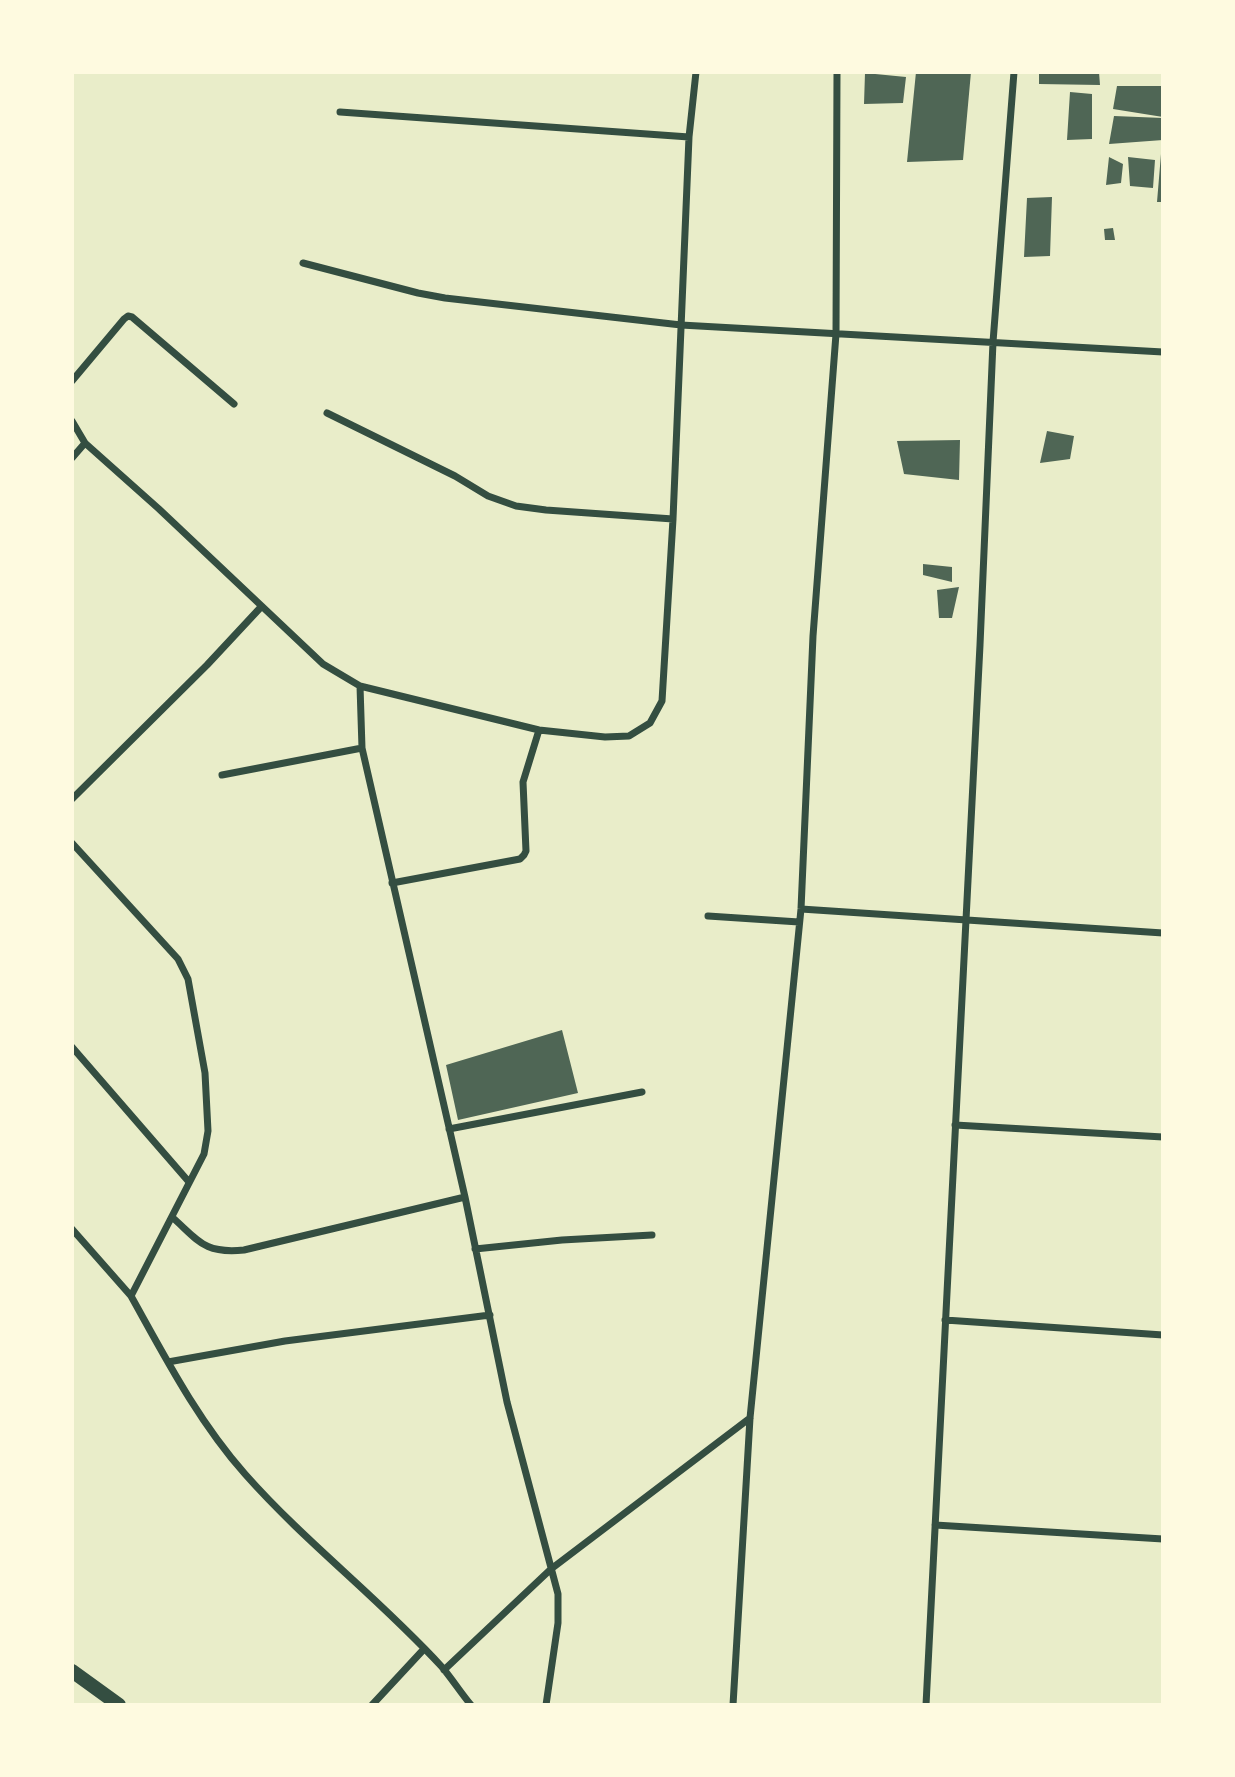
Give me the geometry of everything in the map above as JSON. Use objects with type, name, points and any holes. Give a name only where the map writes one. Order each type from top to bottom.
[{"type":"highway","points":[[72,1671],[119,1705]]},
{"type":"street","points":[[72,421],[85,443],[159,509],[261,607],[323,664],[360,686],[539,730],[605,737],[629,736],[650,723],[662,701],[673,519],[689,137],[696,72]]},
{"type":"street","points":[[733,1705],[750,1418],[800,909],[813,636],[836,334],[837,72]]},
{"type":"street","points":[[926,1705],[993,342],[1014,72]]},
{"type":"street","points":[[340,111],[689,137]]},
{"type":"street","points":[[303,263],[445,298],[681,325],[1163,352]]},
{"type":"street","points":[[72,381],[128,316],[234,404]]},
{"type":"street","points":[[327,413],[456,476],[488,496],[516,506],[673,519]]},
{"type":"street","points":[[72,458],[85,443]]},
{"type":"street","points":[[72,799],[207,665],[261,607]]},
{"type":"street","points":[[360,686],[362,748],[465,1197],[507,1402],[558,1594],[558,1623],[547,1705]]},
{"type":"street","points":[[392,883],[520,859],[524,855],[523,782],[539,730]]},
{"type":"street","points":[[222,775],[362,748]]},
{"type":"street","points":[[72,843],[178,958],[188,979],[205,1073],[208,1131],[204,1154],[131,1296]]},
{"type":"street","points":[[800,909],[1163,933]]},
{"type":"street","points":[[708,916],[799,922]]},
{"type":"street","points":[[72,1047],[189,1182]]},
{"type":"street","points":[[449,1129],[642,1092]]},
{"type":"street","points":[[955,1125],[1163,1137]]},
{"type":"street","points":[[172,1217],[207,1248],[226,1252],[465,1197]]},
{"type":"street","points":[[72,1229],[131,1296],[216,1439],[246,1475],[424,1649],[471,1705]]},
{"type":"street","points":[[475,1248],[652,1234]]},
{"type":"street","points":[[168,1362],[285,1341],[490,1315]]},
{"type":"street","points":[[945,1320],[1163,1335]]},
{"type":"street","points":[[444,1670],[551,1569],[750,1418]]},
{"type":"street","points":[[935,1525],[1163,1539]]},
{"type":"street","points":[[372,1705],[424,1649]]},
{"type":"building","points":[[916,72],[971,72],[963,160],[907,162]]},
{"type":"building","points":[[1039,72],[1099,72],[1100,85],[1039,84]]},
{"type":"building","points":[[865,73],[906,77],[903,103],[864,104]]},
{"type":"building","points":[[1117,86],[1163,86],[1163,117],[1113,109]]},
{"type":"building","points":[[1070,92],[1092,94],[1092,139],[1067,140]]},
{"type":"building","points":[[1114,116],[1163,118],[1163,140],[1109,144]]},
{"type":"building","points":[[1161,154],[1163,202],[1157,202]]},
{"type":"building","points":[[1109,157],[1123,164],[1121,183],[1106,185]]},
{"type":"building","points":[[1128,157],[1155,160],[1153,188],[1130,186]]},
{"type":"building","points":[[1052,197],[1050,256],[1024,257],[1027,198]]},
{"type":"building","points":[[1113,228],[1115,240],[1105,240],[1104,229]]},
{"type":"building","points":[[1047,431],[1074,436],[1070,459],[1040,463]]},
{"type":"building","points":[[960,440],[959,480],[904,474],[897,441]]},
{"type":"building","points":[[923,564],[952,567],[952,582],[923,575]]},
{"type":"building","points":[[959,587],[952,618],[939,618],[937,590]]},
{"type":"building","points":[[562,1030],[578,1093],[458,1120],[446,1065]]}]
